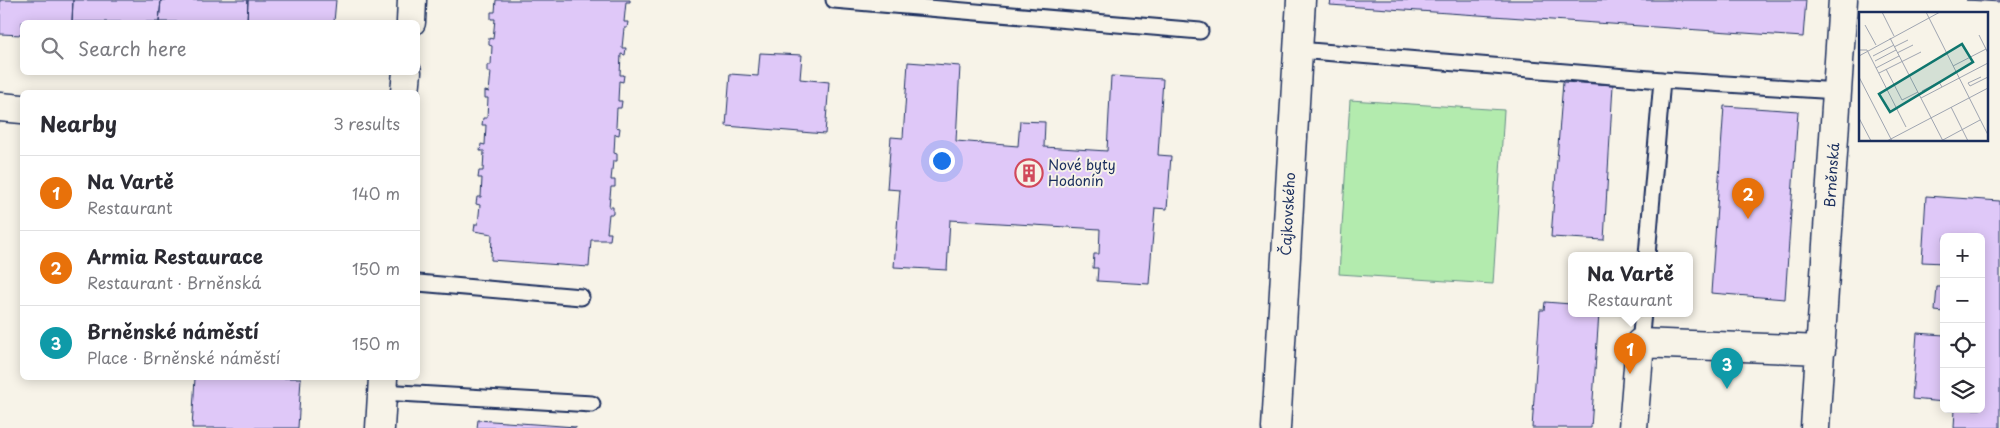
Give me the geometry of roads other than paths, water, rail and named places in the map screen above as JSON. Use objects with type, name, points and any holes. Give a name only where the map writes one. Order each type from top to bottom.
[{"type":"street","points":[[411,20],[412,0]]},
{"type":"street","name":"Čajkovského","points":[[1276,428],[1301,0]]},
{"type":"street","name":"Brněnská","points":[[1816,428],[1843,0]]},
{"type":"street","points":[[405,90],[407,75]]},
{"type":"street","points":[[0,107],[20,109]]},
{"type":"street","points":[[1633,428],[1640,343],[1821,350]]},
{"type":"street","points":[[380,428],[383,385]]},
{"type":"lane","points":[[834,0],[1200,31]]},
{"type":"lane","points":[[1298,50],[1662,80],[1838,91]]},
{"type":"lane","points":[[1647,252],[1662,80]]},
{"type":"lane","points":[[420,283],[581,297]]},
{"type":"lane","points":[[1640,343],[1643,317]]},
{"type":"lane","points":[[383,385],[592,404]]},
{"type":"place","name":"Nové byty Hodonín","points":[[1029,173]]},
{"type":"place","name":"Armia Restaurace","points":[[1748,219]]},
{"type":"place","name":"Na Vartě","points":[[1630,374]]},
{"type":"place","name":"Brněnské náměstí","points":[[1727,389]]}]
